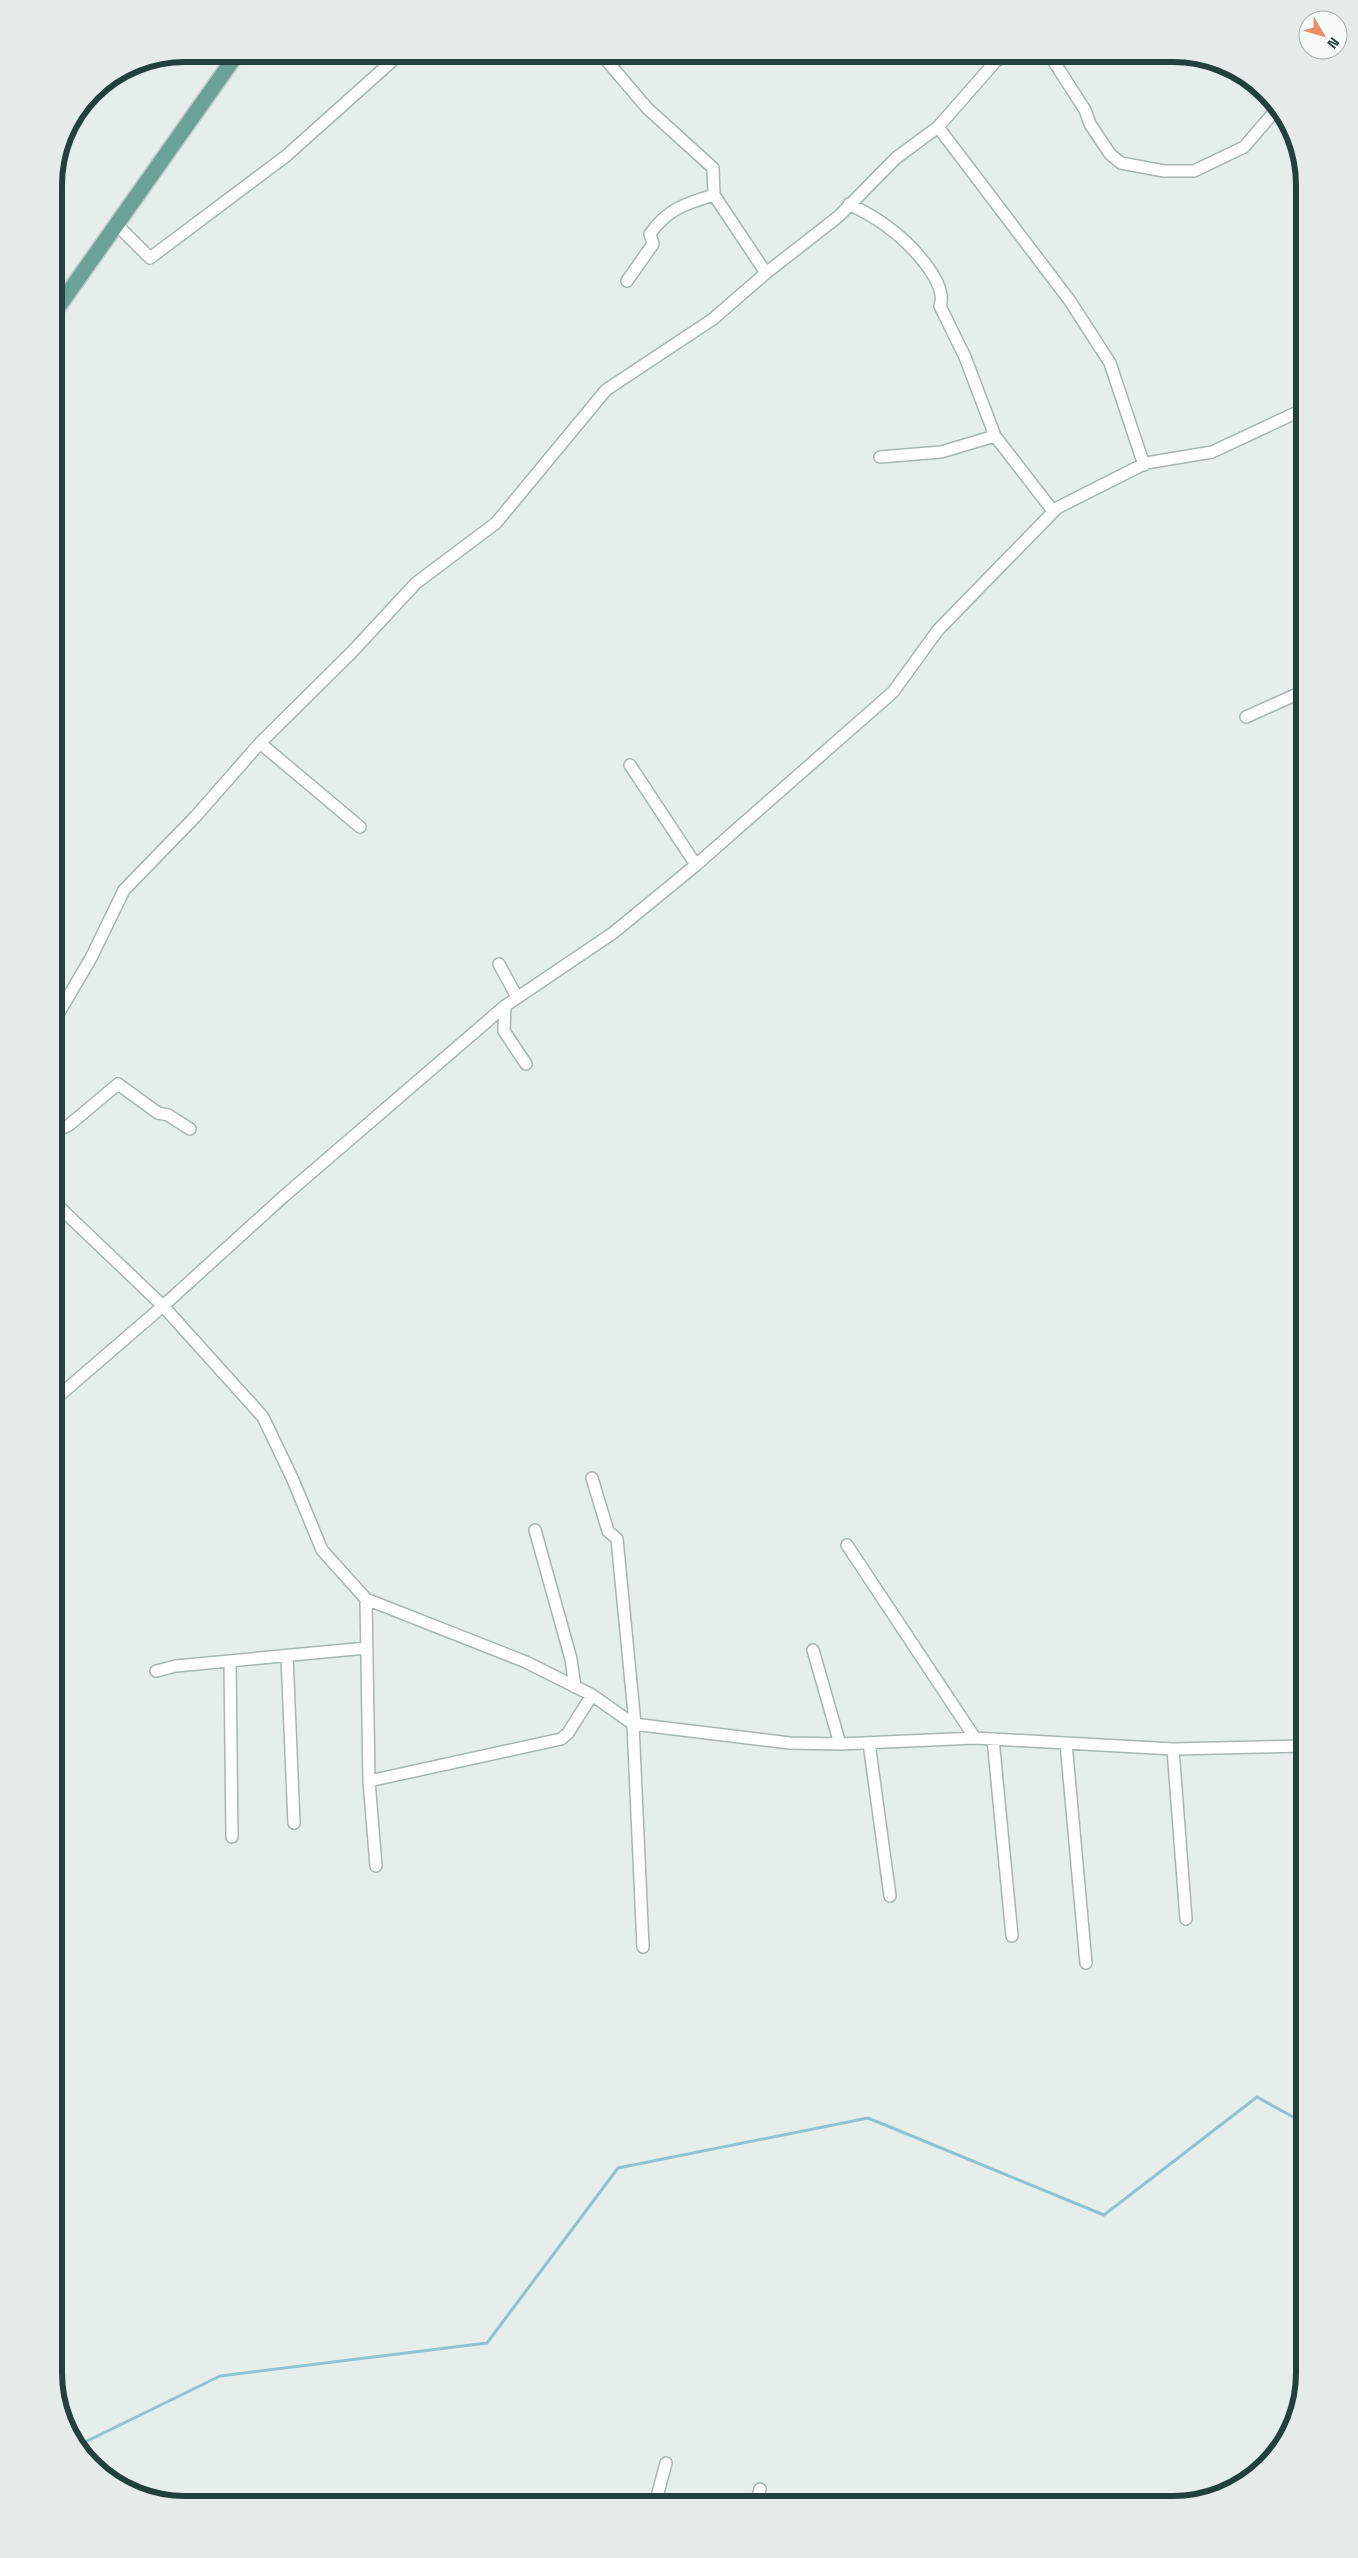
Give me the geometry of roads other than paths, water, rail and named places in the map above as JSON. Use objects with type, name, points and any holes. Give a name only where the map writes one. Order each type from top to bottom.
[{"type":"main road","points":[[63,301],[231,63]]},
{"type":"street","points":[[117,226],[150,258],[286,156],[390,63]]},
{"type":"street","points":[[609,63],[647,108],[713,168],[714,195],[766,273]]},
{"type":"street","points":[[63,1006],[91,958],[124,890],[196,816],[260,743],[352,652],[416,583],[496,522],[606,390],[713,319],[766,273],[839,216],[896,158],[938,127],[994,63]]},
{"type":"street","points":[[1055,63],[1085,110],[1090,124],[1110,154],[1121,163],[1164,170],[1194,171],[1244,147],[1272,114]]},
{"type":"street","points":[[938,127],[1070,301],[1110,363],[1144,465]]},
{"type":"street","points":[[626,281],[654,244],[650,234],[676,207],[714,195]]},
{"type":"street","points":[[849,204],[891,229],[933,274],[941,287],[943,299],[940,306],[965,357],[995,436],[1054,511]]},
{"type":"street","points":[[62,1393],[163,1306],[283,1197],[505,1006],[613,933],[696,865],[892,692],[938,630],[1054,511],[1144,465],[1212,452],[1296,413]]},
{"type":"street","points":[[880,457],[941,452],[995,436]]},
{"type":"street","points":[[1246,717],[1296,695]]},
{"type":"street","points":[[260,743],[360,827]]},
{"type":"street","points":[[630,765],[696,865]]},
{"type":"street","points":[[499,964],[517,997]]},
{"type":"street","points":[[505,1006],[504,1031],[526,1064]]},
{"type":"street","points":[[63,1128],[70,1125],[118,1084],[158,1113],[168,1115],[190,1130]]},
{"type":"street","points":[[63,1210],[163,1306],[264,1417],[322,1550],[366,1598],[526,1662],[592,1696],[634,1724],[790,1743],[840,1744],[975,1738],[1173,1749],[1296,1746]]},
{"type":"street","points":[[592,1478],[608,1531],[617,1539],[634,1724],[643,1946]]},
{"type":"street","points":[[535,1530],[571,1659],[576,1687]]},
{"type":"street","points":[[847,1545],[975,1738]]},
{"type":"street","points":[[366,1598],[368,1781],[376,1866]]},
{"type":"street","points":[[156,1670],[366,1648]]},
{"type":"street","points":[[812,1650],[840,1744]]},
{"type":"street","points":[[287,1656],[294,1823]]},
{"type":"street","points":[[230,1661],[232,1837]]},
{"type":"street","points":[[368,1781],[561,1739],[568,1733],[592,1696]]},
{"type":"street","points":[[992,1739],[1012,1936]]},
{"type":"street","points":[[869,1743],[890,1896]]},
{"type":"street","points":[[1066,1743],[1086,1963]]},
{"type":"street","points":[[1173,1749],[1186,1919]]},
{"type":"street","points":[[657,2495],[666,2463]]},
{"type":"street","points":[[758,2496],[760,2489]]},
{"type":"waterway","points":[[85,2442],[220,2376],[487,2343],[618,2168],[868,2118],[1104,2215],[1257,2097],[1296,2119]]}]
